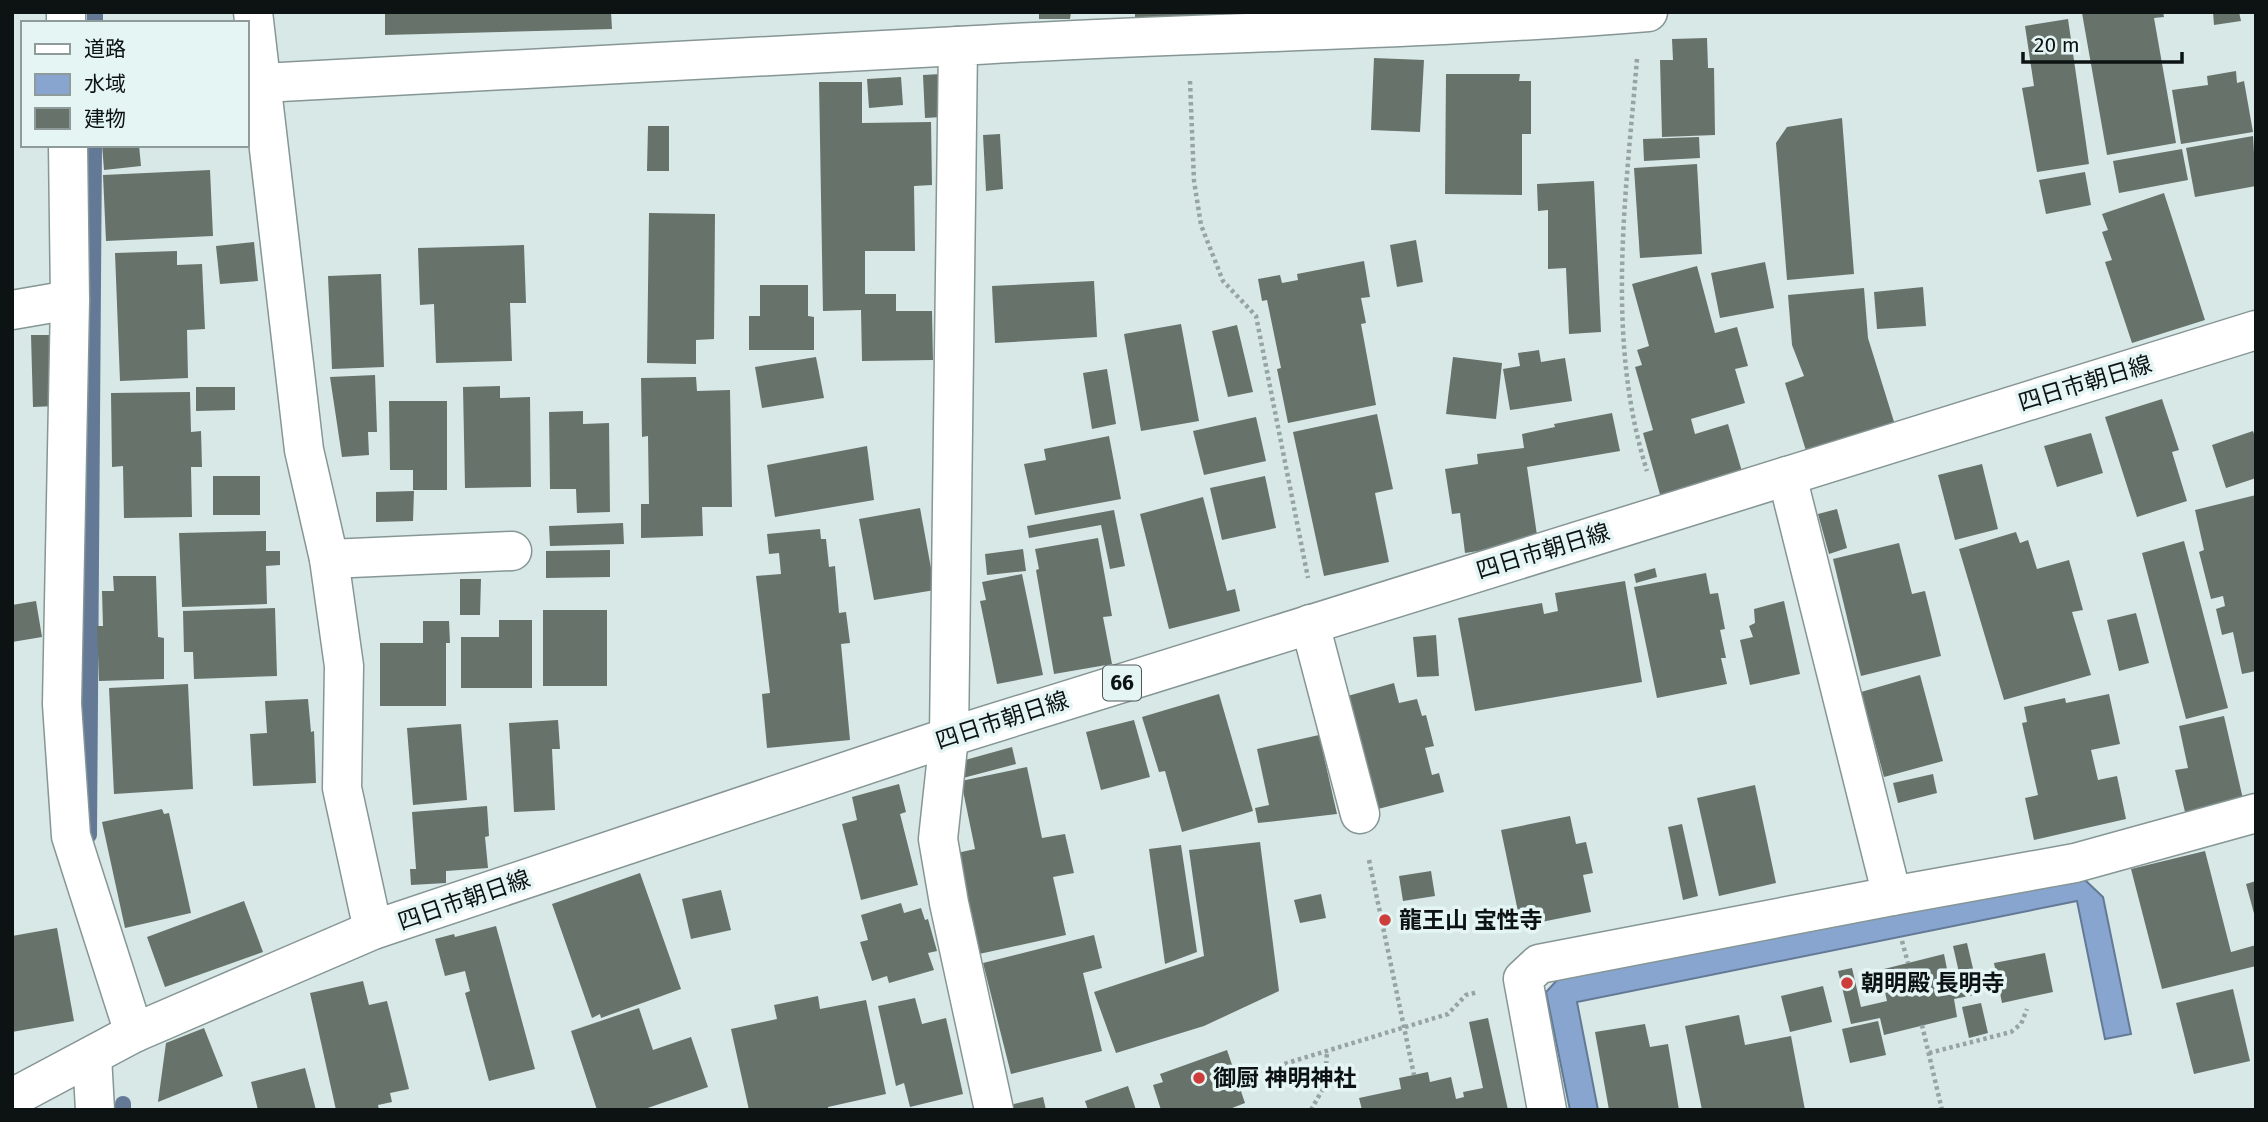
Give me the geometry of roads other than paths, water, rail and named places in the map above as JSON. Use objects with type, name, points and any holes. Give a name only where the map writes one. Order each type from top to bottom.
[{"type":"street","points":[[253,12],[304,450],[329,559],[344,666],[342,788],[373,930]]},
{"type":"street","points":[[262,83],[958,46],[1095,25],[1191,35],[1530,22],[1648,12]]},
{"type":"street","points":[[958,46],[949,737],[938,839],[949,903],[994,1110]]},
{"type":"street","points":[[68,147],[70,300],[62,704],[71,836],[134,1033]]},
{"type":"street","points":[[12,310],[70,300]]},
{"type":"street","name":"四日市朝日線","points":[[12,1098],[134,1033],[373,930],[949,737],[2256,330]]},
{"type":"street","points":[[1787,476],[1892,895]]},
{"type":"street","points":[[329,559],[512,551]]},
{"type":"street","points":[[1314,623],[1360,814]]},
{"type":"street","points":[[1547,1110],[1523,979],[1539,964],[1892,895],[2075,863],[2256,813]]},
{"type":"street","points":[[92,1056],[94,1110]]},
{"type":"water","points":[[2085,880],[2103,897],[2131,1034],[2105,1039],[2077,901],[1577,1002],[1598,1110],[1570,1110],[1546,992],[1561,976]]},
{"type":"waterway","points":[[95,12],[95,21]]},
{"type":"waterway","points":[[89,835],[94,147]]},
{"type":"waterway","points":[[123,1104],[123,1110]]},
{"type":"place","name":"龍王山 宝性寺","points":[[1385,920]]},
{"type":"place","name":"朝明殿 長明寺","points":[[1847,983]]},
{"type":"place","name":"御厨 神明神社","points":[[1199,1078]]}]
